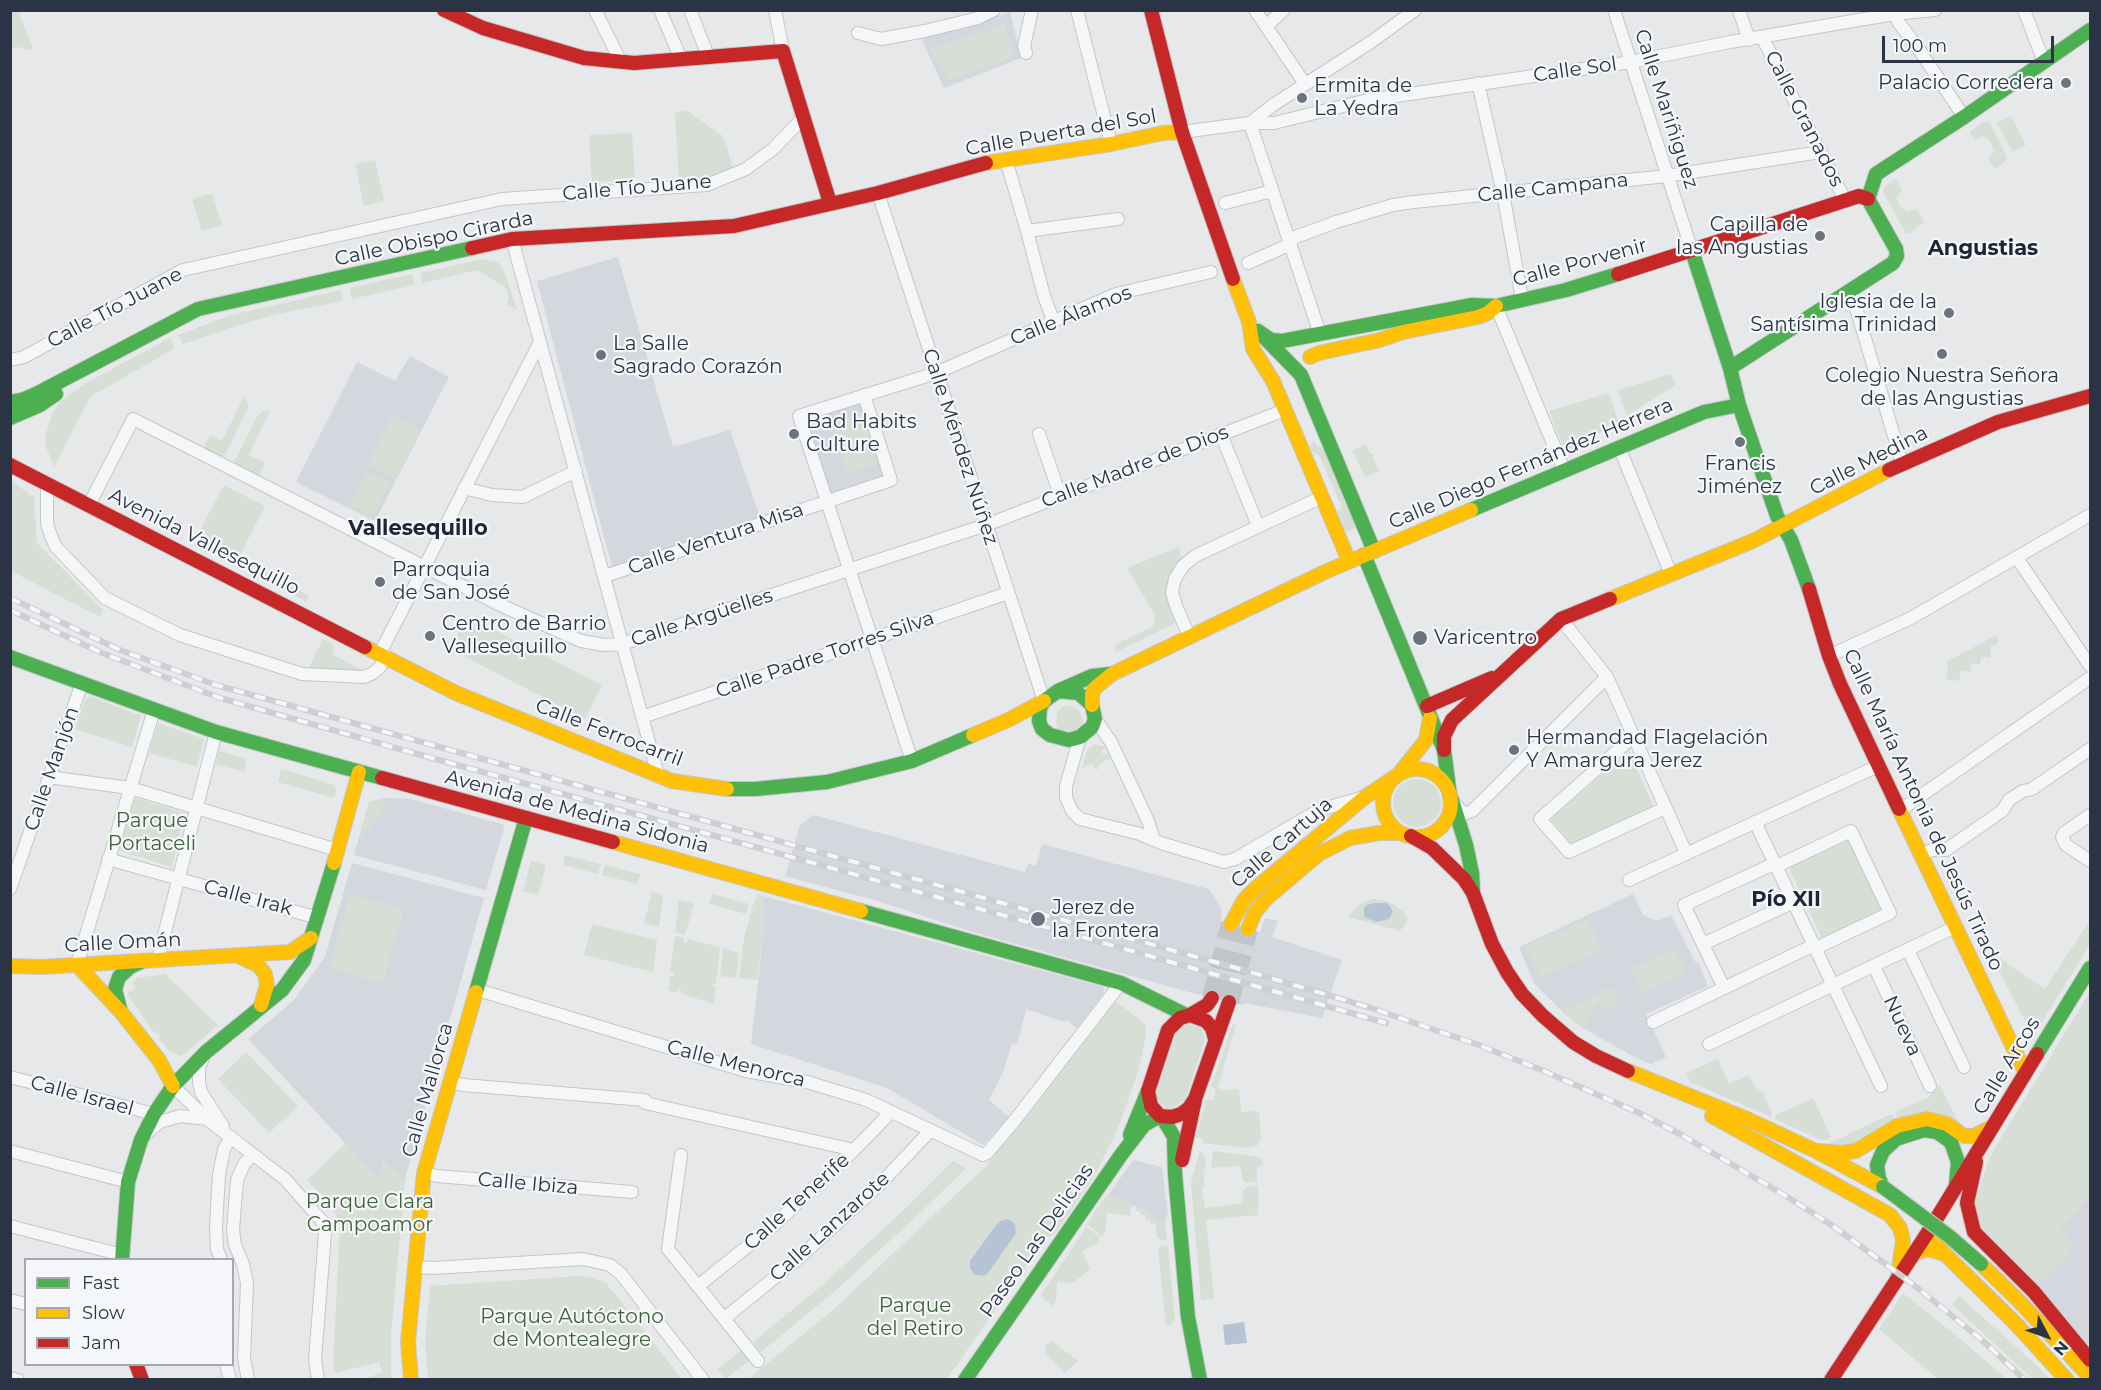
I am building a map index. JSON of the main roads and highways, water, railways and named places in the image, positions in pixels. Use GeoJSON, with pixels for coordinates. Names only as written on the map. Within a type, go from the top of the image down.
{"type":"FeatureCollection","features":[{"type":"Feature","properties":{"kind":"water"},"geometry":{"type":"Polygon","coordinates":[[[1375,903],[1386,903],[1390,906],[1393,912],[1389,919],[1376,922],[1364,917],[1364,908],[1375,903]]]}},
{"type":"Feature","properties":{"kind":"water"},"geometry":{"type":"Polygon","coordinates":[[[1008,1219],[1015,1224],[1016,1233],[988,1273],[984,1276],[975,1275],[970,1268],[970,1261],[997,1224],[1008,1219]]]}},
{"type":"Feature","properties":{"kind":"water"},"geometry":{"type":"Polygon","coordinates":[[[1244,1322],[1247,1343],[1225,1345],[1223,1325],[1244,1322]]]}},
{"type":"Feature","properties":{"kind":"tunnel"},"geometry":{"type":"LineString","coordinates":[[1212,998],[1231,924]]}},
{"type":"Feature","properties":{"kind":"tunnel"},"geometry":{"type":"LineString","coordinates":[[1229,1002],[1248,929]]}},
{"type":"Feature","properties":{"kind":"railway"},"geometry":{"type":"LineString","coordinates":[[10,598],[120,650],[216,685],[1240,969],[1368,1007],[1476,1044],[1639,1113],[1680,1134],[1786,1196],[1833,1226],[1910,1282],[1982,1340],[2025,1380]]}},
{"type":"Feature","properties":{"kind":"railway"},"geometry":{"type":"LineString","coordinates":[[10,610],[102,653],[220,698],[1386,1023]]}},
{"type":"Feature","properties":{"kind":"place","name":"Palacio Corredera"},"geometry":{"type":"Point","coordinates":[2066,83]}},
{"type":"Feature","properties":{"kind":"place","name":"Ermita de La Yedra"},"geometry":{"type":"Point","coordinates":[1302,98]}},
{"type":"Feature","properties":{"kind":"place","name":"Capilla de las Angustias"},"geometry":{"type":"Point","coordinates":[1820,236]}},
{"type":"Feature","properties":{"kind":"place","name":"Iglesia de la Santísima Trinidad"},"geometry":{"type":"Point","coordinates":[1949,313]}},
{"type":"Feature","properties":{"kind":"place","name":"Colegio Nuestra Señora de las Angustias"},"geometry":{"type":"Point","coordinates":[1942,354]}},
{"type":"Feature","properties":{"kind":"place","name":"La Salle Sagrado Corazón"},"geometry":{"type":"Point","coordinates":[601,355]}},
{"type":"Feature","properties":{"kind":"place","name":"Bad Habits Culture"},"geometry":{"type":"Point","coordinates":[794,434]}},
{"type":"Feature","properties":{"kind":"place","name":"Francis Jiménez"},"geometry":{"type":"Point","coordinates":[1740,442]}},
{"type":"Feature","properties":{"kind":"place","name":"Parroquia de San José"},"geometry":{"type":"Point","coordinates":[380,582]}},
{"type":"Feature","properties":{"kind":"place","name":"Centro de Barrio Vallesequillo"},"geometry":{"type":"Point","coordinates":[430,636]}},
{"type":"Feature","properties":{"kind":"place","name":"Varicentro"},"geometry":{"type":"Point","coordinates":[1420,638]}},
{"type":"Feature","properties":{"kind":"place","name":"Hermandad Flagelación Y Amargura Jerez"},"geometry":{"type":"Point","coordinates":[1514,750]}},
{"type":"Feature","properties":{"kind":"place","name":"Jerez de la Frontera"},"geometry":{"type":"Point","coordinates":[1038,919]}},
{"type":"Feature","properties":{"kind":"district","name":"Angustias"},"geometry":{"type":"Point","coordinates":[1983,249]}},
{"type":"Feature","properties":{"kind":"district","name":"Vallesequillo"},"geometry":{"type":"Point","coordinates":[418,529]}},
{"type":"Feature","properties":{"kind":"district","name":"Pío XII"},"geometry":{"type":"Point","coordinates":[1786,900]}},
{"type":"Feature","properties":{"kind":"park label","name":"Parque Portaceli"},"geometry":{"type":"Point","coordinates":[152,832]}},
{"type":"Feature","properties":{"kind":"park label","name":"Parque Clara Campoamor"},"geometry":{"type":"Point","coordinates":[370,1214]}},
{"type":"Feature","properties":{"kind":"park label","name":"Parque del Retiro"},"geometry":{"type":"Point","coordinates":[915,1318]}},
{"type":"Feature","properties":{"kind":"park label","name":"Parque Autóctono de Montealegre"},"geometry":{"type":"Point","coordinates":[572,1328]}}]}
